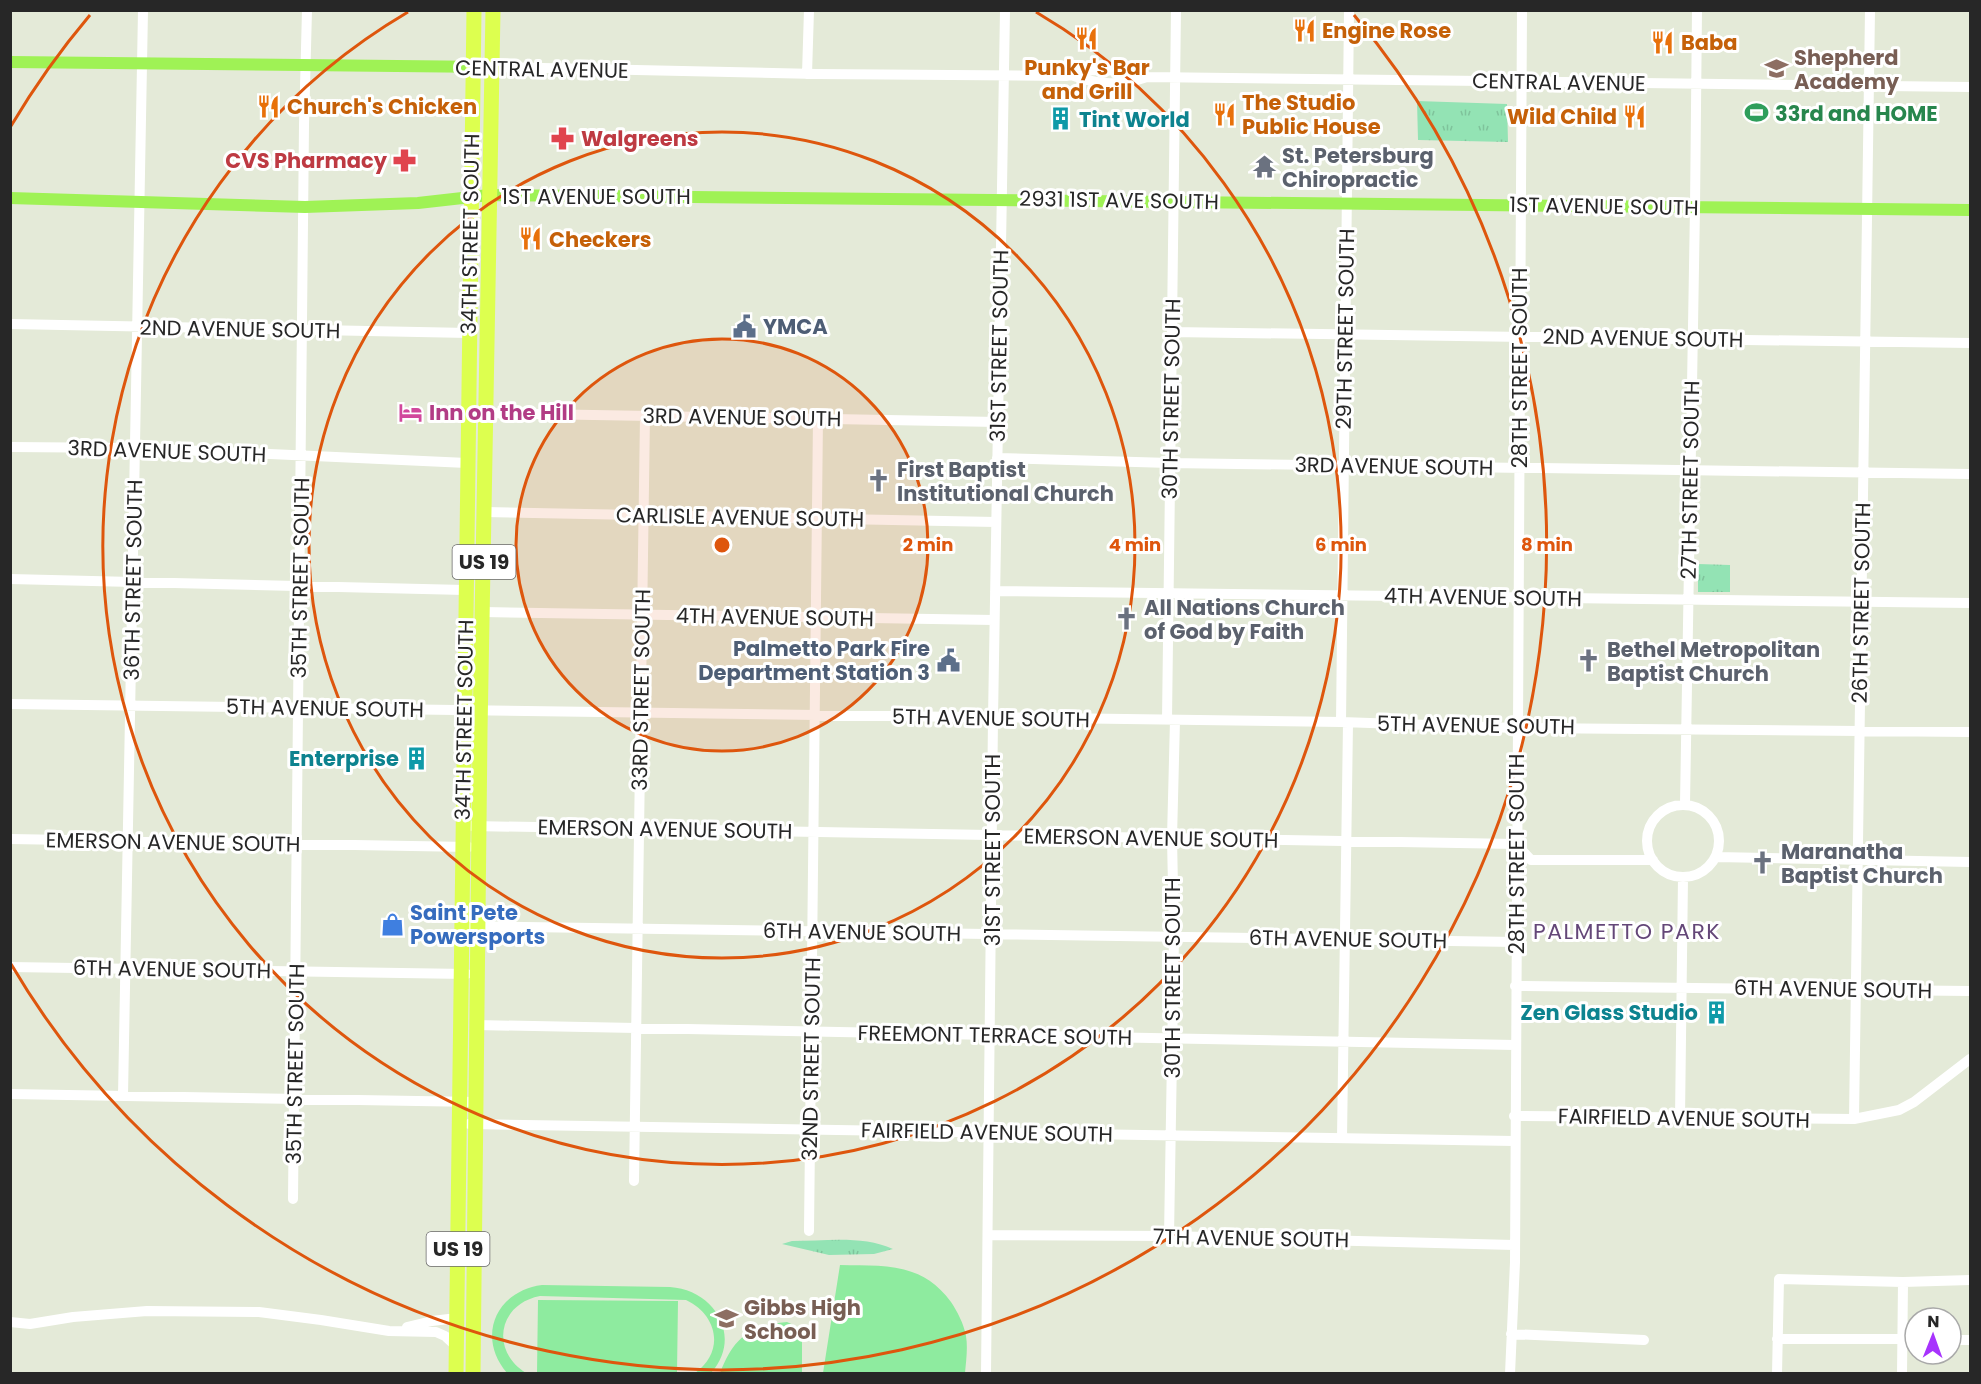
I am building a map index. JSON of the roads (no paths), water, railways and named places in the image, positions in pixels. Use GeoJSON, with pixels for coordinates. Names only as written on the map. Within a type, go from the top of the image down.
{"type":"FeatureCollection","features":[{"type":"Feature","properties":{"kind":"highway","name":"US 19"},"geometry":{"type":"LineString","coordinates":[[473,67],[474,10]]}},
{"type":"Feature","properties":{"kind":"highway","name":"US 19"},"geometry":{"type":"LineString","coordinates":[[492,67],[493,10]]}},
{"type":"Feature","properties":{"kind":"highway","name":"34TH STREET SOUTH"},"geometry":{"type":"LineString","coordinates":[[456,1374],[473,67]]}},
{"type":"Feature","properties":{"kind":"highway","name":"34TH STREET SOUTH"},"geometry":{"type":"LineString","coordinates":[[473,1374],[480,711],[492,67]]}},
{"type":"Feature","properties":{"kind":"highway"},"geometry":{"type":"LineString","coordinates":[[470,258],[481,262],[480,300],[487,306]]}},
{"type":"Feature","properties":{"kind":"highway"},"geometry":{"type":"LineString","coordinates":[[469,339],[479,350],[478,401],[486,413]]}},
{"type":"Feature","properties":{"kind":"highway"},"geometry":{"type":"LineString","coordinates":[[467,463],[478,476],[477,522],[484,533]]}},
{"type":"Feature","properties":{"kind":"highway"},"geometry":{"type":"LineString","coordinates":[[457,1318],[473,1355]]}},
{"type":"Feature","properties":{"kind":"main road","name":"CENTRAL AVENUE"},"geometry":{"type":"LineString","coordinates":[[10,62],[492,67]]}},
{"type":"Feature","properties":{"kind":"main road","name":"1ST AVENUE SOUTH"},"geometry":{"type":"LineString","coordinates":[[10,198],[305,207],[418,203],[489,195],[1002,199]]}},
{"type":"Feature","properties":{"kind":"main road","name":"2931 1ST AVE SOUTH"},"geometry":{"type":"LineString","coordinates":[[1002,199],[1237,202]]}},
{"type":"Feature","properties":{"kind":"main road","name":"1ST AVENUE SOUTH"},"geometry":{"type":"LineString","coordinates":[[1237,202],[1971,210]]}},
{"type":"Feature","properties":{"kind":"street","name":"36TH STREET SOUTH"},"geometry":{"type":"LineString","coordinates":[[123,1096],[143,10]]}},
{"type":"Feature","properties":{"kind":"street","name":"35TH STREET SOUTH"},"geometry":{"type":"LineString","coordinates":[[293,1198],[307,10]]}},
{"type":"Feature","properties":{"kind":"street"},"geometry":{"type":"LineString","coordinates":[[807,74],[808,10]]}},
{"type":"Feature","properties":{"kind":"street","name":"31ST STREET SOUTH"},"geometry":{"type":"LineString","coordinates":[[986,1374],[994,620],[1005,10]]}},
{"type":"Feature","properties":{"kind":"street","name":"30TH STREET SOUTH"},"geometry":{"type":"LineString","coordinates":[[1169,1236],[1174,936],[1169,593],[1176,10]]}},
{"type":"Feature","properties":{"kind":"street","name":"29TH STREET SOUTH"},"geometry":{"type":"LineString","coordinates":[[1342,1138],[1346,841],[1342,595],[1349,10]]}},
{"type":"Feature","properties":{"kind":"street","name":"28TH STREET SOUTH"},"geometry":{"type":"LineString","coordinates":[[1510,1374],[1515,1262],[1516,728],[1522,10]]}},
{"type":"Feature","properties":{"kind":"street","name":"27TH STREET SOUTH"},"geometry":{"type":"LineString","coordinates":[[1685,804],[1697,84],[1696,10]]}},
{"type":"Feature","properties":{"kind":"street","name":"26TH STREET SOUTH"},"geometry":{"type":"LineString","coordinates":[[1854,1119],[1870,10]]}},
{"type":"Feature","properties":{"kind":"street","name":"CENTRAL AVENUE"},"geometry":{"type":"LineString","coordinates":[[492,67],[807,74],[1074,76],[1093,70],[1129,71],[1147,77],[1971,87]]}},
{"type":"Feature","properties":{"kind":"street","name":"2ND AVENUE SOUTH"},"geometry":{"type":"LineString","coordinates":[[10,324],[303,330],[469,339]]}},
{"type":"Feature","properties":{"kind":"street","name":"2ND AVENUE SOUTH"},"geometry":{"type":"LineString","coordinates":[[1172,332],[1971,343]]}},
{"type":"Feature","properties":{"kind":"street","name":"3RD AVENUE SOUTH"},"geometry":{"type":"LineString","coordinates":[[486,413],[998,422]]}},
{"type":"Feature","properties":{"kind":"street","name":"33RD STREET SOUTH"},"geometry":{"type":"LineString","coordinates":[[634,1181],[645,416]]}},
{"type":"Feature","properties":{"kind":"street","name":"32ND STREET SOUTH"},"geometry":{"type":"LineString","coordinates":[[809,1231],[818,418]]}},
{"type":"Feature","properties":{"kind":"street","name":"3RD AVENUE SOUTH"},"geometry":{"type":"LineString","coordinates":[[10,447],[136,448],[467,463]]}},
{"type":"Feature","properties":{"kind":"street","name":"3RD AVENUE SOUTH"},"geometry":{"type":"LineString","coordinates":[[998,458],[1170,463],[1971,474]]}},
{"type":"Feature","properties":{"kind":"street","name":"CARLISLE AVENUE SOUTH"},"geometry":{"type":"LineString","coordinates":[[484,512],[996,522]]}},
{"type":"Feature","properties":{"kind":"street"},"geometry":{"type":"LineString","coordinates":[[10,579],[465,590]]}},
{"type":"Feature","properties":{"kind":"street","name":"4TH AVENUE SOUTH"},"geometry":{"type":"LineString","coordinates":[[995,591],[1971,603]]}},
{"type":"Feature","properties":{"kind":"street","name":"4TH AVENUE SOUTH"},"geometry":{"type":"LineString","coordinates":[[483,612],[994,620]]}},
{"type":"Feature","properties":{"kind":"street","name":"5TH AVENUE SOUTH"},"geometry":{"type":"LineString","coordinates":[[10,704],[1344,722],[1516,728],[1971,732]]}},
{"type":"Feature","properties":{"kind":"street"},"geometry":{"type":"LineString","coordinates":[[1685,804],[1697,807],[1715,822],[1720,846],[1716,857],[1702,872],[1683,877],[1664,871],[1653,860],[1647,844],[1648,832],[1653,820],[1667,808],[1685,804]]}},
{"type":"Feature","properties":{"kind":"street","name":"EMERSON AVENUE SOUTH"},"geometry":{"type":"LineString","coordinates":[[462,826],[1516,844]]}},
{"type":"Feature","properties":{"kind":"street","name":"EMERSON AVENUE SOUTH"},"geometry":{"type":"LineString","coordinates":[[10,839],[479,847]]}},
{"type":"Feature","properties":{"kind":"street"},"geometry":{"type":"LineString","coordinates":[[1516,844],[1531,860],[1653,860]]}},
{"type":"Feature","properties":{"kind":"street"},"geometry":{"type":"LineString","coordinates":[[1716,857],[1971,862]]}},
{"type":"Feature","properties":{"kind":"street"},"geometry":{"type":"LineString","coordinates":[[1680,1118],[1683,877]]}},
{"type":"Feature","properties":{"kind":"street","name":"6TH AVENUE SOUTH"},"geometry":{"type":"LineString","coordinates":[[461,926],[1516,942]]}},
{"type":"Feature","properties":{"kind":"street","name":"6TH AVENUE SOUTH"},"geometry":{"type":"LineString","coordinates":[[10,967],[477,974]]}},
{"type":"Feature","properties":{"kind":"street","name":"6TH AVENUE SOUTH"},"geometry":{"type":"LineString","coordinates":[[1515,986],[1971,991]]}},
{"type":"Feature","properties":{"kind":"street","name":"FREEMONT TERRACE SOUTH"},"geometry":{"type":"LineString","coordinates":[[476,1025],[1515,1045]]}},
{"type":"Feature","properties":{"kind":"street","name":"FAIRFIELD AVENUE SOUTH"},"geometry":{"type":"LineString","coordinates":[[1515,1116],[1854,1119],[1899,1110],[1914,1102],[1971,1059]]}},
{"type":"Feature","properties":{"kind":"street"},"geometry":{"type":"LineString","coordinates":[[10,1094],[477,1102]]}},
{"type":"Feature","properties":{"kind":"street","name":"FAIRFIELD AVENUE SOUTH"},"geometry":{"type":"LineString","coordinates":[[460,1124],[1514,1141]]}},
{"type":"Feature","properties":{"kind":"street","name":"7TH AVENUE SOUTH"},"geometry":{"type":"LineString","coordinates":[[988,1235],[1169,1236],[1514,1245]]}},
{"type":"Feature","properties":{"kind":"street"},"geometry":{"type":"LineString","coordinates":[[1777,1374],[1779,1279],[1903,1282],[1971,1280]]}},
{"type":"Feature","properties":{"kind":"street"},"geometry":{"type":"LineString","coordinates":[[1902,1374],[1903,1282]]}},
{"type":"Feature","properties":{"kind":"street"},"geometry":{"type":"LineString","coordinates":[[10,1322],[30,1324],[118,1313],[204,1310],[266,1313],[389,1331],[436,1332],[445,1336],[456,1346]]}},
{"type":"Feature","properties":{"kind":"street"},"geometry":{"type":"LineString","coordinates":[[389,1331],[457,1318]]}},
{"type":"Feature","properties":{"kind":"street"},"geometry":{"type":"LineString","coordinates":[[1511,1334],[1644,1340]]}},
{"type":"Feature","properties":{"kind":"street"},"geometry":{"type":"LineString","coordinates":[[1778,1339],[1902,1339]]}},
{"type":"Feature","properties":{"kind":"place","name":"Engine Rose"},"geometry":{"type":"Point","coordinates":[1304,30]}},
{"type":"Feature","properties":{"kind":"place","name":"Punky's Bar and Grill"},"geometry":{"type":"Point","coordinates":[1087,39]}},
{"type":"Feature","properties":{"kind":"place","name":"Baba"},"geometry":{"type":"Point","coordinates":[1663,42]}},
{"type":"Feature","properties":{"kind":"place","name":"Shepherd Academy"},"geometry":{"type":"Point","coordinates":[1776,69]}},
{"type":"Feature","properties":{"kind":"place","name":"Church's Chicken"},"geometry":{"type":"Point","coordinates":[269,106]}},
{"type":"Feature","properties":{"kind":"place","name":"33rd and HOME"},"geometry":{"type":"Point","coordinates":[1757,113]}},
{"type":"Feature","properties":{"kind":"place","name":"The Studio Public House"},"geometry":{"type":"Point","coordinates":[1224,114]}},
{"type":"Feature","properties":{"kind":"place","name":"Wild Child"},"geometry":{"type":"Point","coordinates":[1635,116]}},
{"type":"Feature","properties":{"kind":"place","name":"Tint World"},"geometry":{"type":"Point","coordinates":[1061,119]}},
{"type":"Feature","properties":{"kind":"place","name":"Walgreens"},"geometry":{"type":"Point","coordinates":[563,138]}},
{"type":"Feature","properties":{"kind":"place","name":"CVS Pharmacy"},"geometry":{"type":"Point","coordinates":[405,160]}},
{"type":"Feature","properties":{"kind":"place","name":"St. Petersburg Chiropractic"},"geometry":{"type":"Point","coordinates":[1264,167]}},
{"type":"Feature","properties":{"kind":"place","name":"Checkers"},"geometry":{"type":"Point","coordinates":[531,239]}},
{"type":"Feature","properties":{"kind":"place","name":"YMCA"},"geometry":{"type":"Point","coordinates":[745,326]}},
{"type":"Feature","properties":{"kind":"place","name":"Inn on the Hill"},"geometry":{"type":"Point","coordinates":[411,412]}},
{"type":"Feature","properties":{"kind":"place","name":"First Baptist Institutional Church"},"geometry":{"type":"Point","coordinates":[879,481]}},
{"type":"Feature","properties":{"kind":"place","name":"All Nations Church of God by Faith"},"geometry":{"type":"Point","coordinates":[1126,619]}},
{"type":"Feature","properties":{"kind":"place","name":"Palmetto Park Fire Department Station 3"},"geometry":{"type":"Point","coordinates":[948,660]}},
{"type":"Feature","properties":{"kind":"place","name":"Bethel Metropolitan Baptist Church"},"geometry":{"type":"Point","coordinates":[1589,661]}},
{"type":"Feature","properties":{"kind":"place","name":"Enterprise"},"geometry":{"type":"Point","coordinates":[417,758]}},
{"type":"Feature","properties":{"kind":"place","name":"Maranatha Baptist Church"},"geometry":{"type":"Point","coordinates":[1763,863]}},
{"type":"Feature","properties":{"kind":"place","name":"Saint Pete Powersports"},"geometry":{"type":"Point","coordinates":[392,924]}},
{"type":"Feature","properties":{"kind":"place","name":"Zen Glass Studio"},"geometry":{"type":"Point","coordinates":[1716,1012]}},
{"type":"Feature","properties":{"kind":"place","name":"Gibbs High School"},"geometry":{"type":"Point","coordinates":[726,1319]}},
{"type":"Feature","properties":{"kind":"district","name":"PALMETTO PARK"},"geometry":{"type":"Point","coordinates":[1627,931]}}]}
